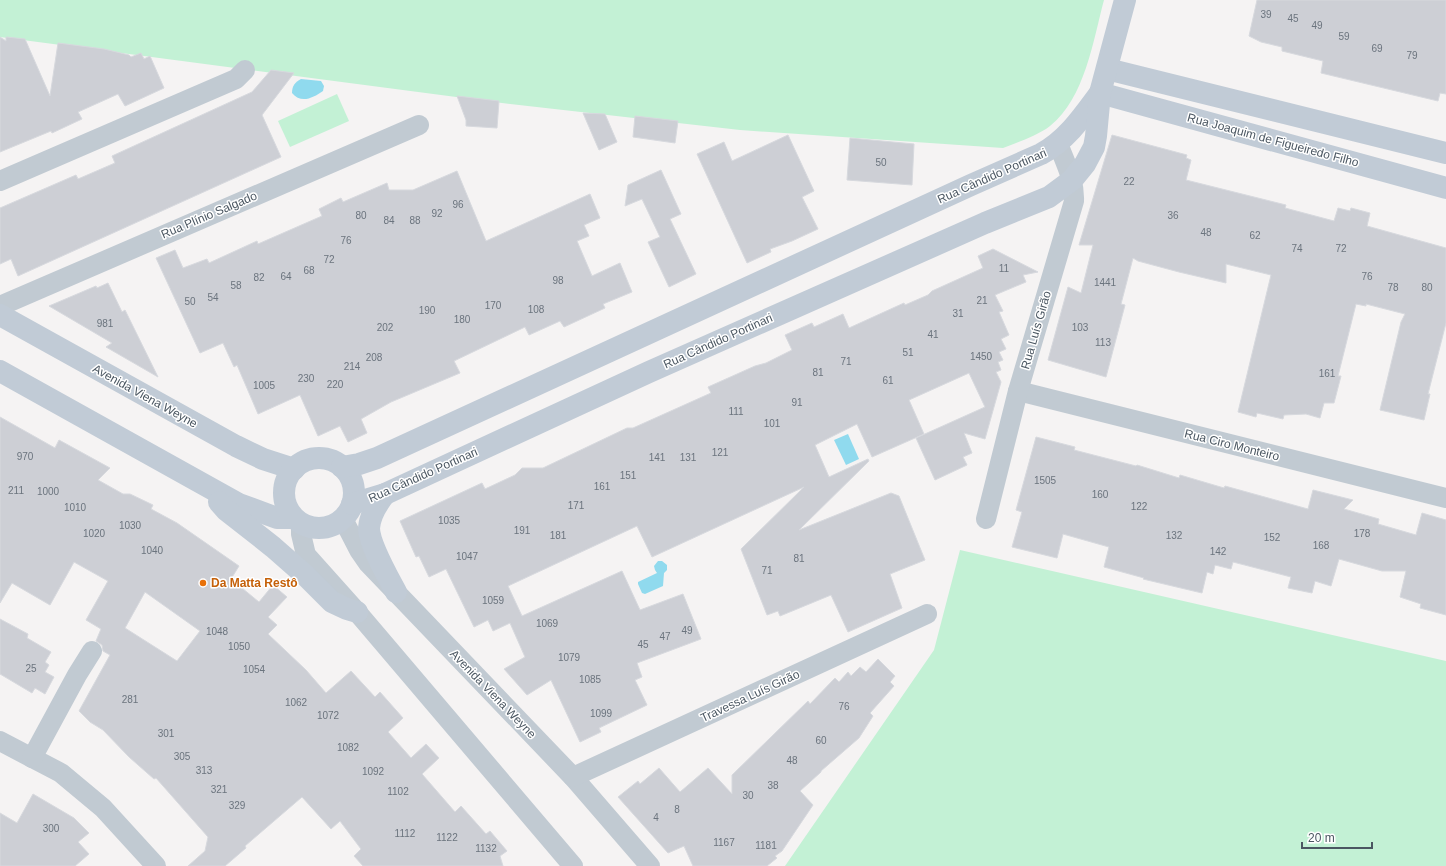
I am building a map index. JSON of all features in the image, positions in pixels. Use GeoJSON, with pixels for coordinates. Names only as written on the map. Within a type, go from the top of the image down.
{"type":"FeatureCollection","features":[{"type":"Feature","properties":{"kind":"street"},"geometry":{"type":"LineString","coordinates":[[1100,93],[1125,0]]}},
{"type":"Feature","properties":{"kind":"street"},"geometry":{"type":"LineString","coordinates":[[0,181],[236,79],[244,70]]}},
{"type":"Feature","properties":{"kind":"street"},"geometry":{"type":"LineString","coordinates":[[1107,70],[1446,153]]}},
{"type":"Feature","properties":{"kind":"street","name":"Rua Cândido Portinari"},"geometry":{"type":"LineString","coordinates":[[342,467],[359,464],[378,458],[1041,154],[1058,143],[1074,127],[1100,93]]}},
{"type":"Feature","properties":{"kind":"street","name":"Rua Cândido Portinari"},"geometry":{"type":"LineString","coordinates":[[348,511],[649,372],[985,223],[1048,197],[1072,180],[1085,164],[1094,147],[1100,93]]}},
{"type":"Feature","properties":{"kind":"street","name":"Rua Joaquim de Figueiredo Filho"},"geometry":{"type":"LineString","coordinates":[[1100,93],[1446,188]]}},
{"type":"Feature","properties":{"kind":"street","name":"Rua Plínio Salgado"},"geometry":{"type":"LineString","coordinates":[[0,306],[419,124]]}},
{"type":"Feature","properties":{"kind":"street","name":"Rua Luís Girão"},"geometry":{"type":"LineString","coordinates":[[986,519],[1018,391],[1074,202],[1072,180],[1058,143]]}},
{"type":"Feature","properties":{"kind":"street","name":"Avenida Viena Weyne"},"geometry":{"type":"LineString","coordinates":[[0,315],[236,446],[263,459],[294,468]]}},
{"type":"Feature","properties":{"kind":"street"},"geometry":{"type":"LineString","coordinates":[[635,340],[649,372]]}},
{"type":"Feature","properties":{"kind":"street"},"geometry":{"type":"LineString","coordinates":[[0,371],[239,504],[277,518],[298,521],[319,528],[332,526],[348,511],[354,491],[351,478],[342,467],[331,460],[318,458],[305,461],[294,468],[286,480],[284,493],[287,507],[298,521],[306,555],[357,612],[573,866]]}},
{"type":"Feature","properties":{"kind":"street","name":"Rua Ciro Monteiro"},"geometry":{"type":"LineString","coordinates":[[1018,391],[1446,498]]}},
{"type":"Feature","properties":{"kind":"street"},"geometry":{"type":"LineString","coordinates":[[209,488],[226,510],[273,547],[306,576],[332,602],[357,612]]}},
{"type":"Feature","properties":{"kind":"street"},"geometry":{"type":"LineString","coordinates":[[385,494],[374,510],[369,529],[370,538],[396,592]]}},
{"type":"Feature","properties":{"kind":"street","name":"Avenida Viena Weyne"},"geometry":{"type":"LineString","coordinates":[[348,511],[359,550],[368,563],[573,777],[650,866]]}},
{"type":"Feature","properties":{"kind":"street","name":"Travessa Luís Girão"},"geometry":{"type":"LineString","coordinates":[[573,777],[927,614]]}},
{"type":"Feature","properties":{"kind":"street"},"geometry":{"type":"LineString","coordinates":[[32,758],[77,675],[92,651]]}},
{"type":"Feature","properties":{"kind":"street"},"geometry":{"type":"LineString","coordinates":[[0,741],[61,773],[103,808],[156,866]]}},
{"type":"Feature","properties":{"kind":"green space"},"geometry":{"type":"Polygon","coordinates":[[[0,0],[1104,0],[1086,68],[1080,85],[1072,100],[1062,114],[1045,130],[1003,148],[740,130],[502,103],[0,37],[0,0]]]}},
{"type":"Feature","properties":{"kind":"green space"},"geometry":{"type":"Polygon","coordinates":[[[337,94],[349,121],[290,147],[278,121],[337,94]]]}},
{"type":"Feature","properties":{"kind":"green space"},"geometry":{"type":"Polygon","coordinates":[[[960,550],[1446,661],[1446,866],[785,866],[934,650],[960,550]]]}},
{"type":"Feature","properties":{"kind":"water"},"geometry":{"type":"Polygon","coordinates":[[[301,79],[321,81],[324,86],[323,91],[311,98],[299,98],[292,93],[293,86],[301,79]]]}},
{"type":"Feature","properties":{"kind":"water"},"geometry":{"type":"Polygon","coordinates":[[[848,434],[859,459],[846,465],[834,440],[848,434]]]}},
{"type":"Feature","properties":{"kind":"water"},"geometry":{"type":"Polygon","coordinates":[[[658,561],[662,561],[667,565],[667,570],[664,573],[663,586],[645,594],[642,593],[638,582],[657,573],[654,566],[658,561]]]}},
{"type":"Feature","properties":{"kind":"building"},"geometry":{"type":"Polygon","coordinates":[[[1257,0],[1446,0],[1446,94],[1440,93],[1438,101],[1321,73],[1323,61],[1282,51],[1282,47],[1261,42],[1249,36],[1257,0]]]}},
{"type":"Feature","properties":{"kind":"building"},"geometry":{"type":"Polygon","coordinates":[[[0,37],[6,41],[6,37],[25,39],[50,96],[58,43],[104,49],[129,55],[131,57],[141,53],[144,59],[150,56],[164,88],[125,106],[118,94],[78,112],[82,119],[52,133],[51,131],[0,152],[0,37]]]}},
{"type":"Feature","properties":{"kind":"building"},"geometry":{"type":"Polygon","coordinates":[[[271,70],[294,73],[262,115],[281,157],[18,276],[11,259],[0,264],[0,208],[76,175],[78,179],[115,163],[112,156],[252,92],[271,70]]]}},
{"type":"Feature","properties":{"kind":"building"},"geometry":{"type":"Polygon","coordinates":[[[457,96],[499,101],[497,128],[466,126],[466,120],[457,96]]]}},
{"type":"Feature","properties":{"kind":"building"},"geometry":{"type":"Polygon","coordinates":[[[583,113],[605,114],[617,142],[599,150],[583,113]]]}},
{"type":"Feature","properties":{"kind":"building"},"geometry":{"type":"Polygon","coordinates":[[[635,116],[678,121],[675,143],[633,137],[635,116]]]}},
{"type":"Feature","properties":{"kind":"building"},"geometry":{"type":"Polygon","coordinates":[[[788,135],[814,191],[802,197],[818,229],[770,249],[771,252],[747,263],[697,154],[724,142],[732,161],[788,135]]]}},
{"type":"Feature","properties":{"kind":"building"},"geometry":{"type":"Polygon","coordinates":[[[1112,135],[1187,155],[1186,158],[1191,160],[1186,180],[1286,205],[1285,208],[1334,221],[1338,208],[1350,211],[1351,208],[1370,213],[1367,226],[1446,248],[1446,323],[1428,394],[1430,394],[1424,420],[1380,410],[1401,322],[1405,314],[1366,304],[1366,306],[1356,304],[1338,376],[1341,376],[1334,403],[1324,403],[1320,418],[1306,414],[1284,415],[1283,419],[1257,413],[1256,417],[1238,412],[1271,275],[1226,264],[1226,283],[1138,261],[1133,258],[1121,304],[1125,305],[1106,377],[1048,360],[1068,287],[1081,293],[1093,245],[1079,245],[1112,135]]]}},
{"type":"Feature","properties":{"kind":"building"},"geometry":{"type":"Polygon","coordinates":[[[850,138],[914,144],[912,185],[847,180],[850,138]]]}},
{"type":"Feature","properties":{"kind":"building"},"geometry":{"type":"Polygon","coordinates":[[[661,170],[681,214],[670,219],[696,274],[669,287],[648,242],[660,237],[642,199],[625,206],[628,185],[661,170]]]}},
{"type":"Feature","properties":{"kind":"building"},"geometry":{"type":"Polygon","coordinates":[[[457,171],[486,241],[590,194],[600,218],[584,225],[589,236],[577,241],[592,276],[620,263],[632,292],[603,304],[605,308],[564,327],[560,321],[529,335],[525,327],[454,361],[460,373],[391,402],[361,419],[367,433],[348,442],[340,426],[318,436],[300,395],[258,414],[237,365],[234,367],[223,343],[200,353],[156,258],[175,250],[183,268],[207,259],[209,263],[257,241],[258,244],[322,216],[319,209],[341,198],[343,202],[387,183],[389,190],[413,190],[457,171]]]}},
{"type":"Feature","properties":{"kind":"building"},"geometry":{"type":"Polygon","coordinates":[[[993,249],[1038,272],[1023,275],[1026,282],[995,295],[1003,311],[999,312],[1009,335],[1001,339],[1006,349],[999,352],[1003,360],[998,362],[1001,370],[996,372],[1001,382],[985,439],[964,433],[972,453],[963,457],[967,465],[935,480],[916,438],[985,407],[969,373],[909,400],[924,434],[872,457],[857,424],[815,445],[829,477],[868,459],[869,461],[799,530],[891,493],[899,496],[925,560],[890,574],[902,608],[848,632],[831,595],[780,616],[778,611],[767,615],[741,549],[804,487],[652,557],[637,526],[508,586],[522,616],[622,571],[640,610],[683,594],[701,639],[637,663],[642,677],[635,680],[647,705],[599,728],[601,732],[580,742],[551,680],[527,695],[504,669],[525,657],[510,623],[493,631],[488,620],[474,627],[446,569],[429,577],[419,556],[416,557],[400,521],[482,483],[485,489],[515,475],[522,468],[543,468],[627,428],[633,428],[711,393],[708,387],[755,366],[766,363],[792,350],[785,335],[812,323],[814,327],[843,314],[849,328],[904,303],[905,305],[928,295],[932,291],[983,268],[978,256],[993,249]]]}},
{"type":"Feature","properties":{"kind":"building"},"geometry":{"type":"Polygon","coordinates":[[[108,283],[122,312],[125,310],[158,377],[106,347],[112,343],[49,306],[96,286],[97,288],[108,283]]]}},
{"type":"Feature","properties":{"kind":"building"},"geometry":{"type":"Polygon","coordinates":[[[0,417],[55,448],[59,440],[110,468],[98,480],[123,494],[130,494],[153,505],[151,509],[177,523],[239,566],[231,579],[259,602],[273,585],[287,597],[268,617],[277,625],[268,634],[306,670],[326,693],[351,671],[375,697],[380,692],[403,718],[388,732],[411,758],[426,744],[439,758],[422,774],[455,812],[461,806],[486,834],[490,831],[507,851],[500,856],[503,866],[363,866],[354,856],[361,849],[340,821],[331,829],[302,797],[245,846],[246,848],[225,866],[188,866],[205,851],[208,837],[156,778],[154,779],[129,757],[103,730],[90,722],[79,711],[110,655],[103,651],[102,645],[96,641],[101,629],[86,620],[108,581],[74,562],[50,605],[12,583],[0,603],[0,417]],[[145,592],[125,628],[177,661],[200,631],[145,592]]]}},
{"type":"Feature","properties":{"kind":"building"},"geometry":{"type":"Polygon","coordinates":[[[1036,437],[1075,447],[1074,450],[1136,466],[1137,465],[1179,478],[1180,475],[1224,488],[1225,486],[1308,509],[1313,490],[1353,500],[1344,509],[1379,519],[1378,524],[1416,535],[1422,513],[1446,520],[1446,615],[1420,608],[1421,604],[1400,597],[1406,571],[1382,571],[1339,559],[1331,586],[1315,581],[1312,593],[1288,588],[1291,577],[1233,562],[1231,569],[1215,565],[1213,574],[1207,572],[1202,593],[1143,579],[1144,578],[1104,567],[1109,547],[1063,534],[1057,558],[1012,547],[1022,512],[1016,510],[1036,437]]]}},
{"type":"Feature","properties":{"kind":"building"},"geometry":{"type":"Polygon","coordinates":[[[0,619],[28,634],[27,638],[51,652],[45,662],[49,665],[45,672],[54,677],[45,694],[35,688],[32,693],[0,674],[0,619]]]}},
{"type":"Feature","properties":{"kind":"building"},"geometry":{"type":"Polygon","coordinates":[[[878,659],[895,676],[890,682],[894,686],[870,713],[873,716],[859,738],[800,791],[813,805],[782,851],[775,856],[777,858],[767,866],[693,866],[684,846],[668,853],[618,797],[638,781],[640,784],[659,768],[680,792],[708,768],[732,794],[732,775],[808,701],[810,704],[835,678],[839,682],[848,672],[851,676],[860,667],[866,672],[878,659]]]}},
{"type":"Feature","properties":{"kind":"building"},"geometry":{"type":"Polygon","coordinates":[[[33,794],[74,818],[89,833],[78,842],[89,854],[75,866],[0,866],[0,813],[17,823],[33,794]]]}},
{"type":"Feature","properties":{"kind":"place","name":"Da Matta Restô"},"geometry":{"type":"Point","coordinates":[203,583]}}]}
